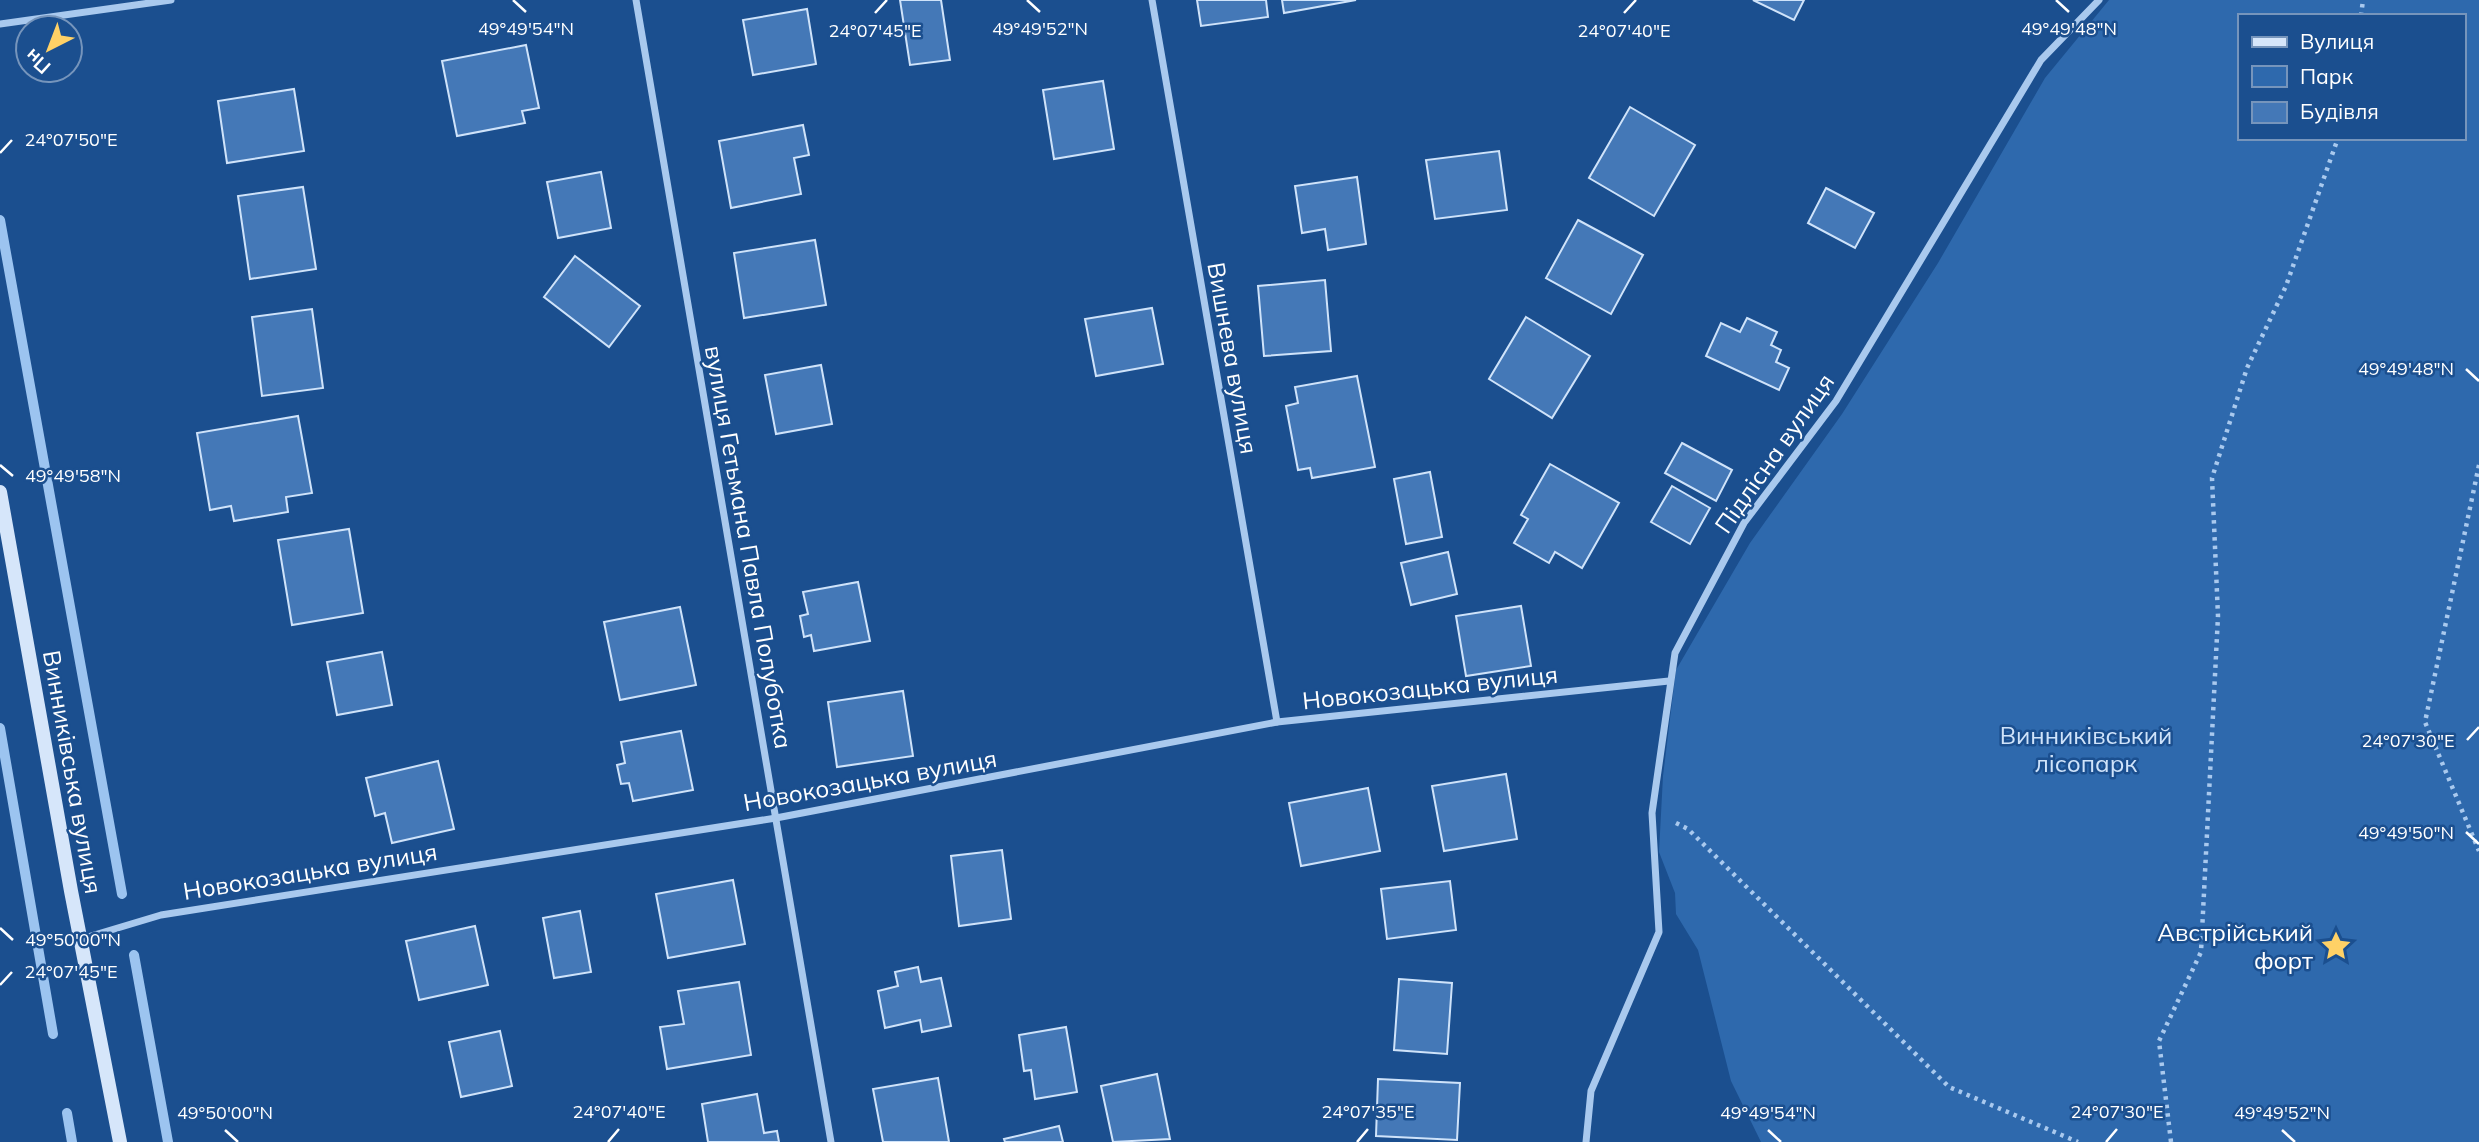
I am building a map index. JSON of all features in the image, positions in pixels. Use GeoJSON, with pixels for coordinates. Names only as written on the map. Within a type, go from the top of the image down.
{"type":"FeatureCollection","features":[{"type":"Feature","properties":{"kind":"main road","name":"Винниківська вулиця"},"geometry":{"type":"LineString","coordinates":[[0,492],[120,1142]]}},
{"type":"Feature","properties":{"kind":"street"},"geometry":{"type":"LineString","coordinates":[[0,24],[171,0]]}},
{"type":"Feature","properties":{"kind":"street","name":"вулиця Гетьмана Павла Полуботка"},"geometry":{"type":"LineString","coordinates":[[636,0],[831,1142]]}},
{"type":"Feature","properties":{"kind":"street","name":"Вишнева вулиця"},"geometry":{"type":"LineString","coordinates":[[1152,0],[1277,722]]}},
{"type":"Feature","properties":{"kind":"street","name":"Підлісна вулиця"},"geometry":{"type":"LineString","coordinates":[[1586,1142],[1591,1091],[1659,932],[1652,813],[1675,653],[1744,523],[1836,401],[2041,60],[2099,0]]}},
{"type":"Feature","properties":{"kind":"street","name":"Новокозацька вулиця"},"geometry":{"type":"LineString","coordinates":[[81,939],[161,915],[776,818],[1277,722],[1669,681]]}},
{"type":"Feature","properties":{"kind":"path"},"geometry":{"type":"LineString","coordinates":[[2178,1142],[2171,1139],[2159,1041],[2201,953],[2218,616],[2212,478],[2247,368],[2286,286],[2337,140]]}},
{"type":"Feature","properties":{"kind":"path"},"geometry":{"type":"LineString","coordinates":[[2479,465],[2425,722],[2479,851]]}},
{"type":"Feature","properties":{"kind":"path"},"geometry":{"type":"LineString","coordinates":[[1652,813],[1688,829],[1949,1087],[2078,1142]]}},
{"type":"Feature","properties":{"kind":"green space","name":"Винниківський лісопарк"},"geometry":{"type":"Polygon","coordinates":[[[2109,0],[2479,0],[2479,1142],[1761,1142],[1731,1081],[1698,950],[1676,914],[1675,893],[1659,852],[1663,776],[1676,670],[1750,543],[1842,414],[1938,263],[2045,78],[2109,0]]]}},
{"type":"Feature","properties":{"kind":"building"},"geometry":{"type":"Polygon","coordinates":[[[900,0],[941,0],[950,60],[910,65],[900,0]]]}},
{"type":"Feature","properties":{"kind":"building"},"geometry":{"type":"Polygon","coordinates":[[[1197,0],[1266,0],[1268,17],[1201,26],[1197,0]]]}},
{"type":"Feature","properties":{"kind":"building"},"geometry":{"type":"Polygon","coordinates":[[[1282,0],[1356,0],[1284,13],[1282,0]]]}},
{"type":"Feature","properties":{"kind":"building"},"geometry":{"type":"Polygon","coordinates":[[[1753,0],[1804,0],[1794,20],[1753,0]]]}},
{"type":"Feature","properties":{"kind":"building"},"geometry":{"type":"Polygon","coordinates":[[[807,9],[816,64],[753,75],[743,20],[807,9]]]}},
{"type":"Feature","properties":{"kind":"building"},"geometry":{"type":"Polygon","coordinates":[[[526,45],[539,108],[522,111],[525,123],[457,136],[442,61],[526,45]]]}},
{"type":"Feature","properties":{"kind":"building"},"geometry":{"type":"Polygon","coordinates":[[[1103,81],[1114,149],[1054,159],[1043,90],[1103,81]]]}},
{"type":"Feature","properties":{"kind":"building"},"geometry":{"type":"Polygon","coordinates":[[[294,89],[304,151],[227,163],[218,101],[294,89]]]}},
{"type":"Feature","properties":{"kind":"building"},"geometry":{"type":"Polygon","coordinates":[[[1630,107],[1695,145],[1654,216],[1589,178],[1630,107]]]}},
{"type":"Feature","properties":{"kind":"building"},"geometry":{"type":"Polygon","coordinates":[[[803,125],[809,155],[794,158],[801,194],[731,208],[719,141],[803,125]]]}},
{"type":"Feature","properties":{"kind":"building"},"geometry":{"type":"Polygon","coordinates":[[[1499,151],[1507,210],[1435,219],[1426,160],[1499,151]]]}},
{"type":"Feature","properties":{"kind":"building"},"geometry":{"type":"Polygon","coordinates":[[[601,172],[611,228],[558,238],[547,182],[601,172]]]}},
{"type":"Feature","properties":{"kind":"building"},"geometry":{"type":"Polygon","coordinates":[[[1357,177],[1366,244],[1328,250],[1325,229],[1302,233],[1295,186],[1357,177]]]}},
{"type":"Feature","properties":{"kind":"building"},"geometry":{"type":"Polygon","coordinates":[[[303,187],[316,269],[250,279],[238,196],[303,187]]]}},
{"type":"Feature","properties":{"kind":"building"},"geometry":{"type":"Polygon","coordinates":[[[1826,188],[1874,213],[1855,248],[1808,223],[1826,188]]]}},
{"type":"Feature","properties":{"kind":"building"},"geometry":{"type":"Polygon","coordinates":[[[1578,220],[1643,255],[1611,314],[1546,278],[1578,220]]]}},
{"type":"Feature","properties":{"kind":"building"},"geometry":{"type":"Polygon","coordinates":[[[815,240],[826,305],[744,318],[734,253],[815,240]]]}},
{"type":"Feature","properties":{"kind":"building"},"geometry":{"type":"Polygon","coordinates":[[[575,256],[640,306],[609,347],[544,297],[575,256]]]}},
{"type":"Feature","properties":{"kind":"building"},"geometry":{"type":"Polygon","coordinates":[[[1325,280],[1331,351],[1264,356],[1258,286],[1325,280]]]}},
{"type":"Feature","properties":{"kind":"building"},"geometry":{"type":"Polygon","coordinates":[[[1152,308],[1163,364],[1096,376],[1085,319],[1152,308]]]}},
{"type":"Feature","properties":{"kind":"building"},"geometry":{"type":"Polygon","coordinates":[[[312,309],[323,388],[262,396],[252,317],[312,309]]]}},
{"type":"Feature","properties":{"kind":"building"},"geometry":{"type":"Polygon","coordinates":[[[1526,317],[1590,356],[1552,418],[1489,379],[1526,317]]]}},
{"type":"Feature","properties":{"kind":"building"},"geometry":{"type":"Polygon","coordinates":[[[1747,318],[1777,332],[1771,345],[1781,350],[1776,362],[1789,368],[1779,390],[1706,356],[1721,323],[1740,332],[1747,318]]]}},
{"type":"Feature","properties":{"kind":"building"},"geometry":{"type":"Polygon","coordinates":[[[821,365],[832,424],[776,434],[765,375],[821,365]]]}},
{"type":"Feature","properties":{"kind":"building"},"geometry":{"type":"Polygon","coordinates":[[[1357,376],[1375,467],[1312,478],[1310,468],[1298,470],[1286,406],[1298,403],[1295,387],[1357,376]]]}},
{"type":"Feature","properties":{"kind":"building"},"geometry":{"type":"Polygon","coordinates":[[[298,416],[312,493],[286,497],[288,512],[234,521],[231,506],[210,510],[197,433],[298,416]]]}},
{"type":"Feature","properties":{"kind":"building"},"geometry":{"type":"Polygon","coordinates":[[[1682,443],[1732,470],[1716,501],[1665,473],[1682,443]]]}},
{"type":"Feature","properties":{"kind":"building"},"geometry":{"type":"Polygon","coordinates":[[[1550,464],[1619,503],[1582,568],[1555,552],[1549,563],[1514,543],[1528,519],[1521,515],[1550,464]]]}},
{"type":"Feature","properties":{"kind":"building"},"geometry":{"type":"Polygon","coordinates":[[[1430,472],[1442,537],[1406,544],[1394,479],[1430,472]]]}},
{"type":"Feature","properties":{"kind":"building"},"geometry":{"type":"Polygon","coordinates":[[[1672,486],[1710,508],[1690,544],[1651,522],[1672,486]]]}},
{"type":"Feature","properties":{"kind":"building"},"geometry":{"type":"Polygon","coordinates":[[[349,529],[363,613],[292,625],[278,540],[349,529]]]}},
{"type":"Feature","properties":{"kind":"building"},"geometry":{"type":"Polygon","coordinates":[[[1448,552],[1457,594],[1411,605],[1401,563],[1448,552]]]}},
{"type":"Feature","properties":{"kind":"building"},"geometry":{"type":"Polygon","coordinates":[[[858,582],[870,641],[814,651],[811,635],[804,637],[800,616],[808,614],[803,592],[858,582]]]}},
{"type":"Feature","properties":{"kind":"building"},"geometry":{"type":"Polygon","coordinates":[[[1521,606],[1531,666],[1466,676],[1456,616],[1521,606]]]}},
{"type":"Feature","properties":{"kind":"building"},"geometry":{"type":"Polygon","coordinates":[[[680,607],[696,685],[620,700],[604,622],[680,607]]]}},
{"type":"Feature","properties":{"kind":"building"},"geometry":{"type":"Polygon","coordinates":[[[382,652],[392,705],[337,715],[327,662],[382,652]]]}},
{"type":"Feature","properties":{"kind":"building"},"geometry":{"type":"Polygon","coordinates":[[[903,691],[913,756],[837,767],[828,702],[903,691]]]}},
{"type":"Feature","properties":{"kind":"building"},"geometry":{"type":"Polygon","coordinates":[[[681,731],[693,790],[633,801],[629,783],[621,784],[617,765],[625,763],[621,742],[681,731]]]}},
{"type":"Feature","properties":{"kind":"building"},"geometry":{"type":"Polygon","coordinates":[[[438,761],[454,829],[392,843],[385,813],[375,816],[366,778],[438,761]]]}},
{"type":"Feature","properties":{"kind":"building"},"geometry":{"type":"Polygon","coordinates":[[[1506,774],[1517,839],[1444,851],[1432,786],[1506,774]]]}},
{"type":"Feature","properties":{"kind":"building"},"geometry":{"type":"Polygon","coordinates":[[[1368,788],[1380,851],[1301,866],[1289,803],[1368,788]]]}},
{"type":"Feature","properties":{"kind":"building"},"geometry":{"type":"Polygon","coordinates":[[[1002,850],[1011,919],[959,926],[951,856],[1002,850]]]}},
{"type":"Feature","properties":{"kind":"building"},"geometry":{"type":"Polygon","coordinates":[[[733,880],[745,944],[668,958],[656,894],[733,880]]]}},
{"type":"Feature","properties":{"kind":"building"},"geometry":{"type":"Polygon","coordinates":[[[1450,881],[1456,930],[1387,939],[1381,889],[1450,881]]]}},
{"type":"Feature","properties":{"kind":"building"},"geometry":{"type":"Polygon","coordinates":[[[580,911],[591,972],[554,978],[543,918],[580,911]]]}},
{"type":"Feature","properties":{"kind":"building"},"geometry":{"type":"Polygon","coordinates":[[[475,926],[488,985],[419,1000],[406,941],[475,926]]]}},
{"type":"Feature","properties":{"kind":"building"},"geometry":{"type":"Polygon","coordinates":[[[918,967],[921,982],[941,978],[951,1026],[922,1032],[920,1020],[885,1028],[878,991],[898,986],[895,972],[918,967]]]}},
{"type":"Feature","properties":{"kind":"building"},"geometry":{"type":"Polygon","coordinates":[[[1399,979],[1452,983],[1447,1054],[1394,1050],[1399,979]]]}},
{"type":"Feature","properties":{"kind":"building"},"geometry":{"type":"Polygon","coordinates":[[[739,982],[751,1055],[667,1069],[660,1027],[684,1024],[678,991],[739,982]]]}},
{"type":"Feature","properties":{"kind":"building"},"geometry":{"type":"Polygon","coordinates":[[[1066,1027],[1077,1092],[1035,1099],[1031,1070],[1024,1071],[1019,1035],[1066,1027]]]}},
{"type":"Feature","properties":{"kind":"building"},"geometry":{"type":"Polygon","coordinates":[[[500,1031],[512,1086],[461,1097],[449,1042],[500,1031]]]}},
{"type":"Feature","properties":{"kind":"building"},"geometry":{"type":"Polygon","coordinates":[[[1157,1074],[1170,1139],[1113,1142],[1101,1086],[1157,1074]]]}},
{"type":"Feature","properties":{"kind":"building"},"geometry":{"type":"Polygon","coordinates":[[[938,1078],[949,1142],[883,1142],[873,1089],[938,1078]]]}},
{"type":"Feature","properties":{"kind":"building"},"geometry":{"type":"Polygon","coordinates":[[[1378,1079],[1460,1083],[1457,1140],[1376,1136],[1378,1079]]]}},
{"type":"Feature","properties":{"kind":"building"},"geometry":{"type":"Polygon","coordinates":[[[757,1094],[764,1133],[777,1131],[779,1142],[708,1142],[702,1104],[757,1094]]]}},
{"type":"Feature","properties":{"kind":"building"},"geometry":{"type":"Polygon","coordinates":[[[1059,1126],[1063,1142],[1005,1142],[1004,1139],[1059,1126]]]}},
{"type":"Feature","properties":{"kind":"waterway"},"geometry":{"type":"LineString","coordinates":[[0,220],[122,894]]}},
{"type":"Feature","properties":{"kind":"waterway"},"geometry":{"type":"LineString","coordinates":[[0,728],[53,1034]]}},
{"type":"Feature","properties":{"kind":"waterway"},"geometry":{"type":"LineString","coordinates":[[134,955],[168,1142]]}},
{"type":"Feature","properties":{"kind":"waterway"},"geometry":{"type":"LineString","coordinates":[[67,1113],[72,1142]]}},
{"type":"Feature","properties":{"kind":"place","name":"Австрійський форт"},"geometry":{"type":"Point","coordinates":[2336,946]}}]}
